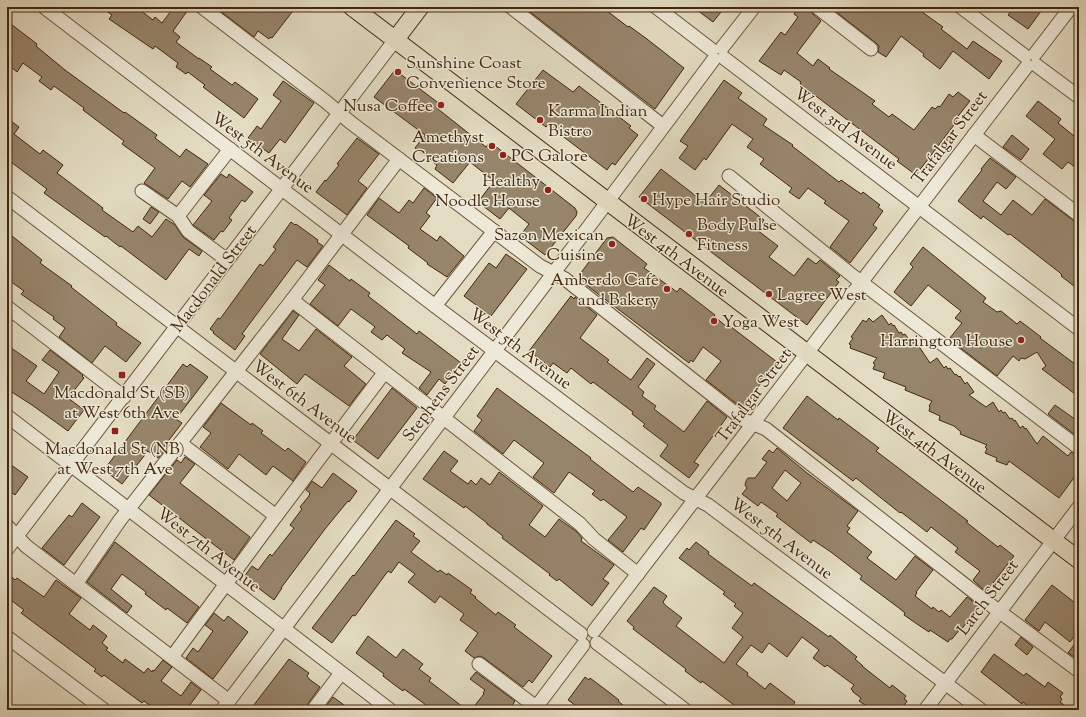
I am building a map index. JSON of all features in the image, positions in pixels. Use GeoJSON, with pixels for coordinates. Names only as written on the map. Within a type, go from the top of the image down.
{"type":"FeatureCollection","features":[{"type":"Feature","properties":{"kind":"main road","name":"West 4th Avenue"},"geometry":{"type":"LineString","coordinates":[[352,7],[1079,560]]}},
{"type":"Feature","properties":{"kind":"main road","name":"Macdonald Street"},"geometry":{"type":"LineString","coordinates":[[395,40],[420,7]]}},
{"type":"Feature","properties":{"kind":"street","name":"West 5th Avenue"},"geometry":{"type":"LineString","coordinates":[[44,7],[435,306],[684,493],[708,505],[981,710]]}},
{"type":"Feature","properties":{"kind":"street"},"geometry":{"type":"LineString","coordinates":[[202,7],[540,266],[565,279],[744,420],[766,429],[999,611],[1079,671]]}},
{"type":"Feature","properties":{"kind":"street"},"geometry":{"type":"LineString","coordinates":[[511,7],[663,126]]}},
{"type":"Feature","properties":{"kind":"street","name":"Stephens Street"},"geometry":{"type":"LineString","coordinates":[[226,705],[754,7]]}},
{"type":"Feature","properties":{"kind":"street"},"geometry":{"type":"LineString","coordinates":[[817,7],[871,49]]}},
{"type":"Feature","properties":{"kind":"street"},"geometry":{"type":"LineString","coordinates":[[961,7],[1079,97]]}},
{"type":"Feature","properties":{"kind":"street","name":"Trafalgar Street"},"geometry":{"type":"LineString","coordinates":[[596,637],[638,574],[1071,7]]}},
{"type":"Feature","properties":{"kind":"street","name":"West 3rd Avenue"},"geometry":{"type":"LineString","coordinates":[[661,9],[1079,329]]}},
{"type":"Feature","properties":{"kind":"street","name":"Macdonald Street"},"geometry":{"type":"LineString","coordinates":[[7,549],[395,40]]}},
{"type":"Feature","properties":{"kind":"street"},"geometry":{"type":"LineString","coordinates":[[974,135],[1079,215]]}},
{"type":"Feature","properties":{"kind":"street"},"geometry":{"type":"LineString","coordinates":[[178,216],[230,149]]}},
{"type":"Feature","properties":{"kind":"street"},"geometry":{"type":"LineString","coordinates":[[76,584],[129,509],[292,300],[399,159]]}},
{"type":"Feature","properties":{"kind":"street"},"geometry":{"type":"LineString","coordinates":[[729,176],[861,282],[1079,448]]}},
{"type":"Feature","properties":{"kind":"street"},"geometry":{"type":"LineString","coordinates":[[142,191],[178,216],[188,231],[227,260]]}},
{"type":"Feature","properties":{"kind":"street","name":"West 6th Avenue"},"geometry":{"type":"LineString","coordinates":[[7,197],[176,327],[391,488],[582,640]]}},
{"type":"Feature","properties":{"kind":"street"},"geometry":{"type":"LineString","coordinates":[[435,306],[494,231]]}},
{"type":"Feature","properties":{"kind":"street"},"geometry":{"type":"LineString","coordinates":[[292,300],[443,419],[580,524],[594,539],[638,574]]}},
{"type":"Feature","properties":{"kind":"street"},"geometry":{"type":"LineString","coordinates":[[7,307],[124,397]]}},
{"type":"Feature","properties":{"kind":"street"},"geometry":{"type":"LineString","coordinates":[[172,657],[384,373]]}},
{"type":"Feature","properties":{"kind":"street","name":"West 7th Avenue"},"geometry":{"type":"LineString","coordinates":[[7,416],[390,710]]}},
{"type":"Feature","properties":{"kind":"street"},"geometry":{"type":"LineString","coordinates":[[180,443],[276,516]]}},
{"type":"Feature","properties":{"kind":"street","name":"Larch Street"},"geometry":{"type":"LineString","coordinates":[[924,710],[1079,507]]}},
{"type":"Feature","properties":{"kind":"street"},"geometry":{"type":"LineString","coordinates":[[7,526],[26,546],[172,657],[226,705]]}},
{"type":"Feature","properties":{"kind":"street"},"geometry":{"type":"LineString","coordinates":[[7,637],[104,710]]}},
{"type":"Feature","properties":{"kind":"street"},"geometry":{"type":"LineString","coordinates":[[479,664],[535,708],[582,640],[590,647],[596,637],[685,710]]}},
{"type":"Feature","properties":{"kind":"street"},"geometry":{"type":"LineString","coordinates":[[313,710],[341,673]]}},
{"type":"Feature","properties":{"kind":"building"},"geometry":{"type":"Polygon","coordinates":[[[101,7],[136,7],[153,20],[155,17],[162,23],[174,7],[190,7],[173,31],[180,37],[176,42],[212,67],[210,69],[232,85],[235,82],[258,99],[244,118],[203,87],[205,85],[188,72],[186,74],[176,67],[178,63],[155,46],[153,49],[109,19],[112,15],[101,7]]]}},
{"type":"Feature","properties":{"kind":"building"},"geometry":{"type":"Polygon","coordinates":[[[215,7],[296,7],[272,38],[270,37],[269,39],[258,31],[254,37],[215,7]]]}},
{"type":"Feature","properties":{"kind":"building"},"geometry":{"type":"Polygon","coordinates":[[[602,7],[684,68],[655,109],[525,8],[602,7]]]}},
{"type":"Feature","properties":{"kind":"building"},"geometry":{"type":"Polygon","coordinates":[[[693,7],[725,7],[713,22],[693,7]]]}},
{"type":"Feature","properties":{"kind":"building"},"geometry":{"type":"Polygon","coordinates":[[[799,7],[809,7],[812,13],[821,21],[797,53],[813,66],[818,59],[830,68],[829,69],[875,101],[872,104],[889,117],[892,114],[914,130],[932,107],[935,109],[938,106],[940,107],[949,94],[953,97],[958,92],[970,101],[955,120],[957,121],[916,175],[897,161],[899,159],[800,84],[801,82],[784,70],[781,75],[759,61],[781,32],[785,35],[798,17],[794,14],[799,7]]]}},
{"type":"Feature","properties":{"kind":"building"},"geometry":{"type":"Polygon","coordinates":[[[830,7],[915,7],[943,27],[941,29],[967,49],[973,41],[1002,61],[989,79],[953,51],[940,69],[901,36],[886,57],[878,52],[879,46],[876,43],[830,7]]]}},
{"type":"Feature","properties":{"kind":"building"},"geometry":{"type":"Polygon","coordinates":[[[1014,7],[1044,7],[1028,29],[1008,15],[1014,7]]]}},
{"type":"Feature","properties":{"kind":"building"},"geometry":{"type":"Polygon","coordinates":[[[7,21],[37,44],[36,46],[65,70],[157,135],[155,138],[180,157],[186,149],[208,164],[190,187],[182,181],[168,199],[144,183],[155,168],[122,144],[124,141],[83,110],[84,108],[54,86],[51,90],[39,81],[42,77],[23,63],[17,72],[7,64],[7,57],[11,51],[7,48],[7,21]]]}},
{"type":"Feature","properties":{"kind":"building"},"geometry":{"type":"Polygon","coordinates":[[[395,70],[441,105],[438,109],[486,147],[490,142],[575,208],[577,212],[576,216],[545,255],[520,236],[529,224],[509,208],[500,219],[478,202],[494,181],[470,162],[453,183],[435,169],[437,165],[415,148],[425,135],[374,97],[395,70]]]}},
{"type":"Feature","properties":{"kind":"building"},"geometry":{"type":"Polygon","coordinates":[[[543,70],[573,92],[579,86],[631,126],[629,128],[638,135],[615,165],[612,163],[607,170],[548,125],[546,127],[516,104],[543,70]]]}},
{"type":"Feature","properties":{"kind":"building"},"geometry":{"type":"Polygon","coordinates":[[[724,80],[742,93],[738,98],[767,119],[763,125],[793,145],[792,146],[839,182],[841,180],[861,194],[863,192],[880,205],[878,207],[883,211],[873,225],[877,228],[850,263],[830,247],[849,221],[824,203],[826,201],[808,188],[799,199],[789,192],[792,188],[760,164],[764,159],[747,147],[753,139],[732,124],[706,160],[704,158],[695,170],[679,158],[688,146],[680,141],[724,80]]]}},
{"type":"Feature","properties":{"kind":"building"},"geometry":{"type":"Polygon","coordinates":[[[283,81],[314,103],[285,143],[280,139],[269,153],[248,138],[257,126],[261,129],[281,101],[273,95],[283,81]]]}},
{"type":"Feature","properties":{"kind":"building"},"geometry":{"type":"Polygon","coordinates":[[[1038,101],[1061,119],[1058,123],[1079,140],[1079,170],[1068,162],[1062,169],[1043,154],[1055,139],[1026,116],[1038,101]]]}},
{"type":"Feature","properties":{"kind":"building"},"geometry":{"type":"Polygon","coordinates":[[[7,118],[19,127],[14,134],[40,154],[43,150],[63,165],[57,173],[103,208],[102,210],[133,232],[138,226],[152,237],[166,219],[175,225],[183,237],[202,251],[199,256],[189,249],[166,280],[121,246],[120,247],[106,236],[105,237],[44,193],[47,189],[7,159],[7,118]]]}},
{"type":"Feature","properties":{"kind":"building"},"geometry":{"type":"Polygon","coordinates":[[[1012,135],[1029,149],[1021,160],[1003,147],[1012,135]]]}},
{"type":"Feature","properties":{"kind":"building"},"geometry":{"type":"Polygon","coordinates":[[[357,138],[379,154],[358,181],[367,188],[347,215],[316,192],[339,165],[337,164],[357,138]]]}},
{"type":"Feature","properties":{"kind":"building"},"geometry":{"type":"Polygon","coordinates":[[[990,158],[1016,177],[1006,189],[997,182],[983,201],[1001,215],[1013,200],[1032,215],[1045,199],[1074,221],[1079,223],[1079,290],[1061,276],[1062,275],[1059,272],[1010,234],[1008,235],[983,216],[981,219],[958,201],[990,158]]]}},
{"type":"Feature","properties":{"kind":"building"},"geometry":{"type":"Polygon","coordinates":[[[661,169],[705,203],[719,185],[764,220],[757,230],[778,246],[769,257],[794,276],[808,258],[816,264],[820,260],[840,276],[836,280],[839,282],[807,325],[639,197],[661,169]]]}},
{"type":"Feature","properties":{"kind":"building"},"geometry":{"type":"Polygon","coordinates":[[[221,174],[227,178],[229,174],[253,192],[245,202],[242,200],[229,218],[232,220],[223,232],[221,231],[214,240],[193,225],[212,201],[204,195],[221,174]]]}},
{"type":"Feature","properties":{"kind":"building"},"geometry":{"type":"Polygon","coordinates":[[[424,188],[437,198],[426,213],[430,216],[420,229],[437,241],[440,236],[464,256],[447,277],[427,264],[428,263],[408,248],[409,246],[367,215],[379,198],[399,213],[409,200],[413,203],[424,188]]]}},
{"type":"Feature","properties":{"kind":"building"},"geometry":{"type":"Polygon","coordinates":[[[151,207],[159,212],[150,224],[143,219],[151,207]]]}},
{"type":"Feature","properties":{"kind":"building"},"geometry":{"type":"Polygon","coordinates":[[[291,222],[318,240],[317,242],[323,246],[307,267],[297,260],[242,334],[245,336],[235,350],[210,329],[218,318],[220,319],[260,264],[263,266],[276,249],[273,247],[291,222]]]}},
{"type":"Feature","properties":{"kind":"building"},"geometry":{"type":"Polygon","coordinates":[[[12,236],[42,260],[40,263],[72,286],[71,287],[117,323],[116,325],[141,343],[126,362],[105,346],[92,363],[59,337],[65,328],[53,319],[54,317],[21,294],[24,291],[7,279],[7,244],[12,236]]]}},
{"type":"Feature","properties":{"kind":"building"},"geometry":{"type":"Polygon","coordinates":[[[613,237],[647,264],[644,268],[677,292],[680,288],[715,315],[714,316],[728,328],[730,326],[777,362],[742,408],[706,380],[721,361],[703,347],[693,362],[691,360],[689,363],[585,284],[586,283],[581,279],[583,277],[580,274],[607,238],[613,237]]]}},
{"type":"Feature","properties":{"kind":"building"},"geometry":{"type":"Polygon","coordinates":[[[923,247],[986,298],[983,302],[997,312],[1001,311],[1017,324],[1020,321],[1079,367],[1079,397],[1042,369],[1046,366],[1037,352],[1025,359],[1021,358],[1019,361],[1013,356],[997,376],[949,339],[962,323],[955,318],[961,311],[928,285],[911,306],[894,292],[913,267],[910,264],[923,247]]]}},
{"type":"Feature","properties":{"kind":"building"},"geometry":{"type":"Polygon","coordinates":[[[506,254],[527,269],[491,316],[464,296],[489,263],[496,268],[506,254]]]}},
{"type":"Feature","properties":{"kind":"building"},"geometry":{"type":"Polygon","coordinates":[[[329,265],[350,281],[351,279],[370,293],[368,296],[417,334],[419,331],[461,363],[445,384],[439,379],[427,395],[419,388],[431,372],[402,353],[405,349],[387,335],[382,340],[371,332],[375,327],[374,326],[351,309],[338,326],[310,304],[325,285],[318,280],[329,265]]]}},
{"type":"Feature","properties":{"kind":"building"},"geometry":{"type":"Polygon","coordinates":[[[571,296],[574,299],[575,297],[597,315],[580,338],[609,360],[607,362],[631,380],[647,358],[655,364],[638,387],[644,392],[642,396],[656,406],[654,409],[684,432],[707,401],[727,417],[694,462],[699,465],[689,478],[660,456],[668,445],[643,426],[645,424],[632,414],[633,412],[593,382],[591,384],[571,368],[567,373],[553,363],[550,367],[529,351],[571,296]]]}},
{"type":"Feature","properties":{"kind":"building"},"geometry":{"type":"Polygon","coordinates":[[[293,311],[299,315],[282,339],[299,351],[316,329],[352,357],[344,366],[366,384],[349,406],[305,374],[297,384],[260,354],[293,311]]]}},
{"type":"Feature","properties":{"kind":"building"},"geometry":{"type":"Polygon","coordinates":[[[882,315],[889,325],[891,323],[893,326],[894,325],[899,333],[901,332],[903,335],[905,334],[910,341],[912,339],[914,343],[916,342],[930,363],[937,358],[944,368],[946,366],[948,369],[950,368],[955,375],[960,376],[965,384],[967,382],[974,392],[969,395],[986,407],[993,402],[999,412],[1001,410],[1003,413],[1005,412],[1010,419],[1012,418],[1014,421],[1015,420],[1020,428],[1023,426],[1025,429],[1026,428],[1037,444],[1043,436],[1068,456],[1071,452],[1079,456],[1079,471],[1059,498],[1009,461],[1007,465],[996,461],[997,458],[985,453],[987,449],[985,447],[987,445],[960,434],[961,432],[954,426],[939,420],[940,416],[929,411],[929,406],[932,401],[905,390],[906,387],[883,378],[885,373],[873,369],[875,364],[873,363],[877,358],[850,348],[851,345],[849,344],[853,338],[851,337],[863,320],[866,322],[869,318],[873,322],[882,315]]]}},
{"type":"Feature","properties":{"kind":"building"},"geometry":{"type":"Polygon","coordinates":[[[7,345],[37,366],[26,381],[44,394],[59,372],[42,360],[50,350],[83,375],[82,376],[84,378],[68,398],[84,410],[68,431],[7,389],[7,345]]]}},
{"type":"Feature","properties":{"kind":"building"},"geometry":{"type":"Polygon","coordinates":[[[183,364],[187,367],[190,364],[208,377],[176,419],[182,423],[163,448],[165,450],[158,458],[148,451],[122,484],[104,470],[183,364]]]}},
{"type":"Feature","properties":{"kind":"building"},"geometry":{"type":"Polygon","coordinates":[[[392,388],[417,408],[378,459],[353,440],[392,388]]]}},
{"type":"Feature","properties":{"kind":"building"},"geometry":{"type":"Polygon","coordinates":[[[497,388],[591,458],[590,459],[633,492],[638,487],[661,503],[644,530],[641,528],[623,552],[608,540],[627,517],[603,499],[601,501],[592,494],[595,491],[569,472],[554,493],[533,477],[544,463],[514,440],[503,454],[474,431],[482,420],[477,416],[497,388]]]}},
{"type":"Feature","properties":{"kind":"building"},"geometry":{"type":"Polygon","coordinates":[[[807,396],[838,420],[839,418],[879,448],[876,451],[968,521],[966,522],[998,547],[1000,545],[1014,556],[986,592],[973,580],[980,571],[955,552],[958,548],[931,527],[927,532],[901,512],[900,513],[856,478],[853,481],[783,428],[807,396]]]}},
{"type":"Feature","properties":{"kind":"building"},"geometry":{"type":"Polygon","coordinates":[[[221,403],[251,425],[252,423],[263,431],[261,433],[285,451],[288,448],[306,462],[293,481],[273,466],[266,475],[239,454],[228,469],[200,447],[211,433],[203,427],[221,403]]]}},
{"type":"Feature","properties":{"kind":"building"},"geometry":{"type":"Polygon","coordinates":[[[1055,405],[1079,422],[1079,438],[1048,414],[1055,405]]]}},
{"type":"Feature","properties":{"kind":"building"},"geometry":{"type":"Polygon","coordinates":[[[777,448],[807,473],[858,511],[847,526],[850,528],[847,532],[872,552],[867,558],[896,580],[915,556],[933,570],[916,592],[917,593],[915,596],[932,609],[933,607],[939,612],[941,610],[950,617],[967,597],[979,606],[961,630],[960,629],[948,642],[930,630],[929,632],[904,615],[905,613],[860,579],[862,576],[831,552],[813,540],[811,543],[776,516],[778,514],[761,502],[758,506],[742,494],[747,488],[745,485],[748,478],[755,478],[767,462],[762,459],[769,450],[773,453],[777,448]],[[785,470],[772,488],[787,501],[801,483],[785,470]]]}},
{"type":"Feature","properties":{"kind":"building"},"geometry":{"type":"Polygon","coordinates":[[[444,451],[458,461],[450,471],[468,484],[471,480],[476,485],[481,478],[490,485],[499,472],[543,506],[529,525],[545,537],[559,519],[577,532],[582,538],[581,541],[614,565],[603,579],[609,583],[592,606],[559,579],[557,581],[549,575],[550,574],[502,538],[503,536],[465,506],[464,508],[423,479],[444,451]]]}},
{"type":"Feature","properties":{"kind":"building"},"geometry":{"type":"Polygon","coordinates":[[[185,457],[195,464],[180,483],[250,537],[234,560],[149,495],[177,460],[181,463],[185,457]]]}},
{"type":"Feature","properties":{"kind":"building"},"geometry":{"type":"Polygon","coordinates":[[[7,462],[28,477],[15,495],[7,489],[7,462]]]}},
{"type":"Feature","properties":{"kind":"building"},"geometry":{"type":"Polygon","coordinates":[[[333,473],[357,491],[325,529],[281,588],[274,600],[244,577],[252,566],[258,570],[270,554],[272,556],[294,528],[290,525],[302,509],[300,507],[309,496],[310,493],[306,490],[312,481],[322,488],[333,473]]]}},
{"type":"Feature","properties":{"kind":"building"},"geometry":{"type":"Polygon","coordinates":[[[82,503],[100,517],[64,565],[42,548],[69,515],[72,517],[82,503]]]}},
{"type":"Feature","properties":{"kind":"building"},"geometry":{"type":"Polygon","coordinates":[[[396,520],[415,534],[413,536],[420,541],[411,552],[438,572],[440,570],[447,575],[448,573],[472,590],[470,593],[476,597],[475,598],[496,615],[498,612],[516,625],[514,627],[552,656],[532,683],[529,680],[523,687],[484,658],[480,656],[474,658],[465,651],[478,633],[460,620],[464,614],[440,596],[435,603],[408,582],[415,574],[399,562],[391,573],[388,571],[355,616],[353,615],[332,643],[312,628],[353,575],[354,576],[396,520]]]}},
{"type":"Feature","properties":{"kind":"building"},"geometry":{"type":"Polygon","coordinates":[[[115,542],[199,607],[187,623],[167,608],[166,610],[145,594],[146,592],[122,574],[111,589],[132,606],[127,613],[87,582],[115,542]]]}},
{"type":"Feature","properties":{"kind":"building"},"geometry":{"type":"Polygon","coordinates":[[[696,542],[709,552],[708,554],[752,586],[754,583],[829,637],[830,635],[857,657],[855,659],[862,666],[890,688],[892,685],[906,696],[904,699],[907,701],[901,710],[877,710],[870,705],[868,707],[859,701],[861,698],[851,689],[854,685],[827,665],[825,667],[813,658],[819,650],[802,637],[787,657],[769,643],[762,653],[751,645],[736,664],[765,689],[770,683],[795,702],[790,710],[730,710],[734,705],[702,681],[701,683],[685,671],[686,669],[633,629],[634,627],[627,621],[654,587],[667,596],[663,602],[665,605],[682,618],[676,626],[724,663],[743,637],[732,628],[743,613],[734,606],[736,604],[723,594],[725,592],[679,558],[687,548],[689,550],[696,542]]]}},
{"type":"Feature","properties":{"kind":"building"},"geometry":{"type":"Polygon","coordinates":[[[12,577],[15,580],[17,578],[44,597],[56,580],[81,598],[69,614],[90,630],[93,625],[107,636],[102,643],[108,648],[106,650],[123,663],[125,659],[144,673],[148,668],[152,672],[153,670],[154,671],[163,660],[172,667],[161,681],[181,696],[191,682],[201,690],[186,710],[156,710],[144,701],[142,703],[104,675],[102,677],[94,671],[96,669],[21,613],[24,610],[7,597],[7,584],[12,577]]]}},
{"type":"Feature","properties":{"kind":"building"},"geometry":{"type":"Polygon","coordinates":[[[1052,585],[1079,606],[1079,630],[1070,642],[1045,622],[1039,631],[1025,620],[1052,585]]]}},
{"type":"Feature","properties":{"kind":"building"},"geometry":{"type":"Polygon","coordinates":[[[214,613],[224,621],[228,616],[248,632],[213,679],[186,658],[193,648],[198,652],[213,631],[205,625],[214,613]]]}},
{"type":"Feature","properties":{"kind":"building"},"geometry":{"type":"Polygon","coordinates":[[[368,636],[396,658],[403,649],[423,664],[419,669],[431,678],[429,681],[467,710],[433,710],[404,689],[403,691],[392,683],[383,676],[384,674],[356,653],[368,636]]]}},
{"type":"Feature","properties":{"kind":"building"},"geometry":{"type":"Polygon","coordinates":[[[1021,637],[1033,647],[1027,655],[1015,645],[1021,637]]]}},
{"type":"Feature","properties":{"kind":"building"},"geometry":{"type":"Polygon","coordinates":[[[1079,638],[1079,654],[1076,658],[1068,653],[1079,638]]]}},
{"type":"Feature","properties":{"kind":"building"},"geometry":{"type":"Polygon","coordinates":[[[994,654],[1024,676],[1026,673],[1045,687],[1048,682],[1063,693],[1060,697],[1062,699],[1060,702],[1071,710],[1033,710],[1023,702],[1022,704],[981,672],[994,654]]]}},
{"type":"Feature","properties":{"kind":"building"},"geometry":{"type":"Polygon","coordinates":[[[289,659],[309,673],[307,676],[309,679],[320,687],[305,710],[250,710],[289,659]]]}},
{"type":"Feature","properties":{"kind":"building"},"geometry":{"type":"Polygon","coordinates":[[[476,672],[515,701],[509,710],[471,710],[484,694],[483,693],[485,690],[470,679],[476,672]]]}},
{"type":"Feature","properties":{"kind":"building"},"geometry":{"type":"Polygon","coordinates":[[[585,677],[589,680],[590,678],[606,690],[629,710],[582,710],[568,700],[585,677]]]}},
{"type":"Feature","properties":{"kind":"building"},"geometry":{"type":"Polygon","coordinates":[[[333,697],[351,710],[323,710],[333,697]]]}},
{"type":"Feature","properties":{"kind":"place","name":"Sunshine Coast Convenience Store"},"geometry":{"type":"Point","coordinates":[398,72]}},
{"type":"Feature","properties":{"kind":"place","name":"Nusa Coffee"},"geometry":{"type":"Point","coordinates":[441,105]}},
{"type":"Feature","properties":{"kind":"place","name":"Karma Indian Bistro"},"geometry":{"type":"Point","coordinates":[540,120]}},
{"type":"Feature","properties":{"kind":"place","name":"Amethyst Creations"},"geometry":{"type":"Point","coordinates":[492,146]}},
{"type":"Feature","properties":{"kind":"place","name":"PC Galore"},"geometry":{"type":"Point","coordinates":[503,155]}},
{"type":"Feature","properties":{"kind":"place","name":"Healthy Noodle House"},"geometry":{"type":"Point","coordinates":[548,190]}},
{"type":"Feature","properties":{"kind":"place","name":"Hype Hair Studio"},"geometry":{"type":"Point","coordinates":[644,199]}},
{"type":"Feature","properties":{"kind":"place","name":"Body Pulse Fitness"},"geometry":{"type":"Point","coordinates":[689,234]}},
{"type":"Feature","properties":{"kind":"place","name":"Sazon Mexican Cuisine"},"geometry":{"type":"Point","coordinates":[612,244]}},
{"type":"Feature","properties":{"kind":"place","name":"Amberdo Cafe and Bakery"},"geometry":{"type":"Point","coordinates":[667,289]}},
{"type":"Feature","properties":{"kind":"place","name":"Lagree West"},"geometry":{"type":"Point","coordinates":[769,294]}},
{"type":"Feature","properties":{"kind":"place","name":"Yoga West"},"geometry":{"type":"Point","coordinates":[714,321]}},
{"type":"Feature","properties":{"kind":"place","name":"Harrington House"},"geometry":{"type":"Point","coordinates":[1021,340]}},
{"type":"Feature","properties":{"kind":"place","name":"Macdonald St (SB) at West 6th Ave"},"geometry":{"type":"Point","coordinates":[122,375]}},
{"type":"Feature","properties":{"kind":"place","name":"Macdonald St (NB) at West 7th Ave"},"geometry":{"type":"Point","coordinates":[115,431]}}]}
